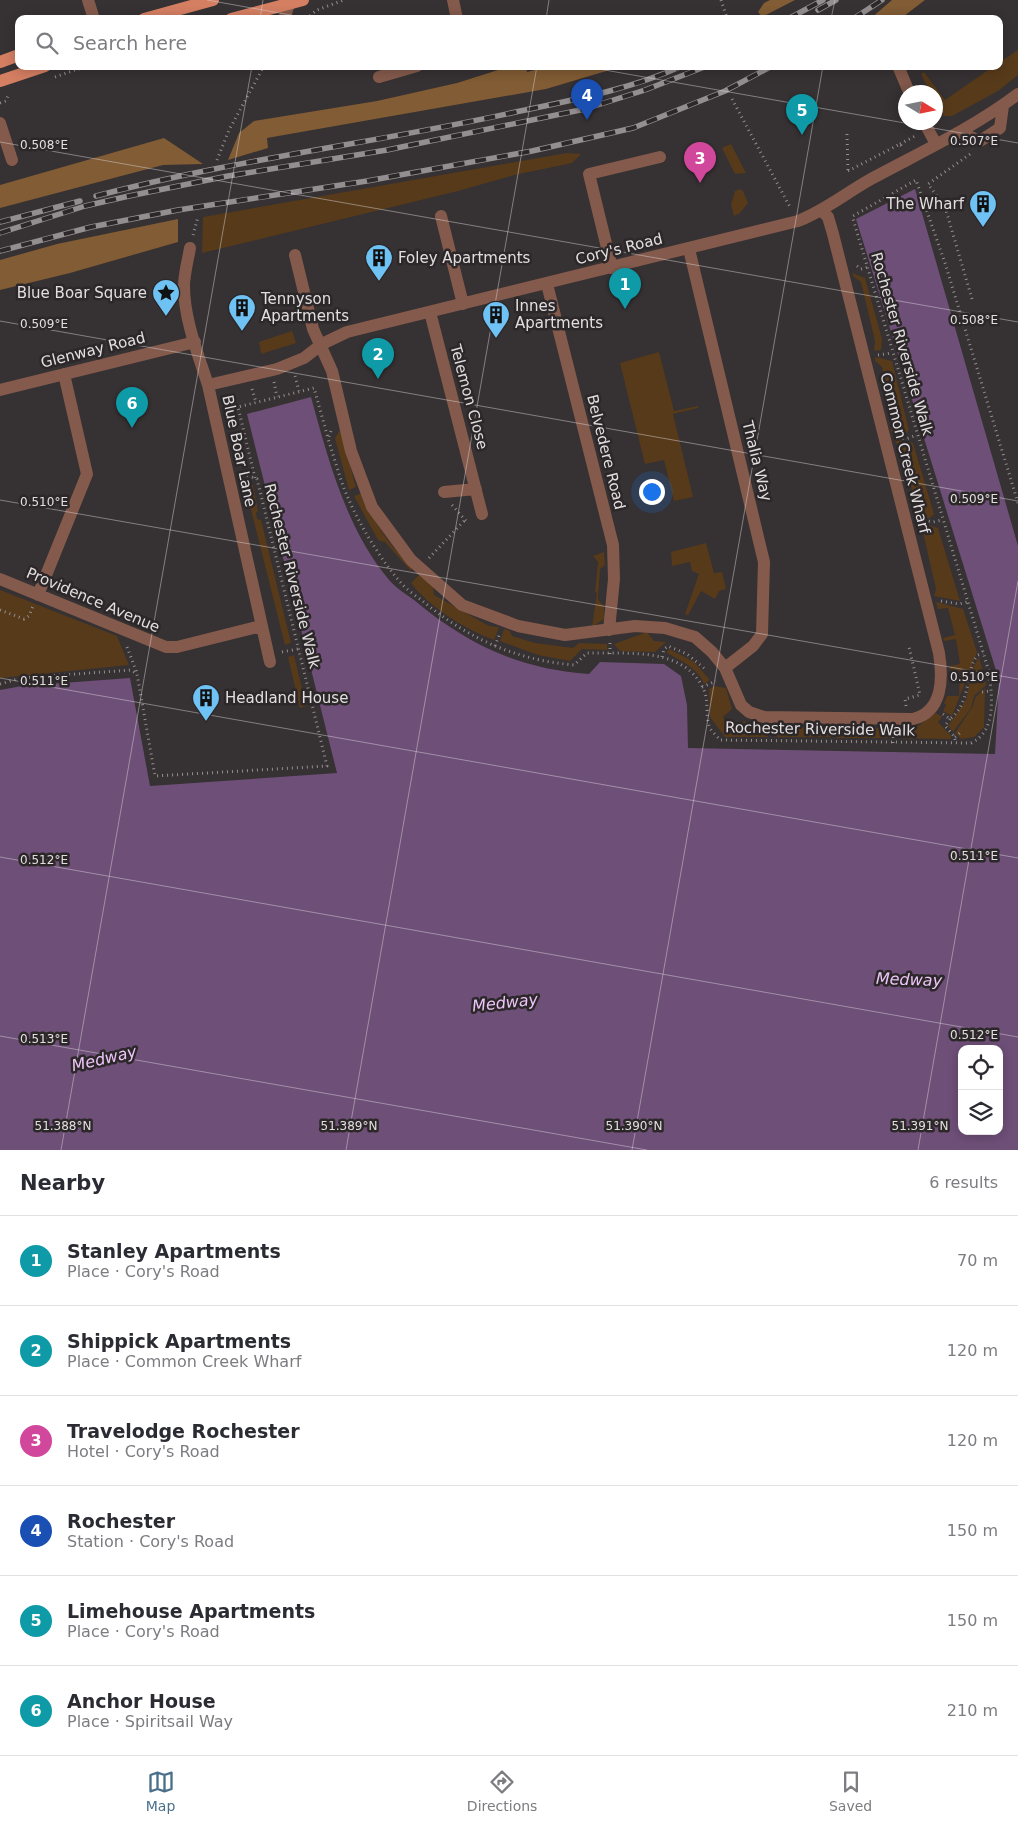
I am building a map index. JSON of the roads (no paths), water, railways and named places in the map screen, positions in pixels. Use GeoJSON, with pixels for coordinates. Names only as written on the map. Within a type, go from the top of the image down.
{"type":"FeatureCollection","features":[{"type":"Feature","properties":{"kind":"main road"},"geometry":{"type":"LineString","coordinates":[[159,15],[213,0]]}},
{"type":"Feature","properties":{"kind":"main road"},"geometry":{"type":"LineString","coordinates":[[245,15],[289,2],[303,0]]}},
{"type":"Feature","properties":{"kind":"main road"},"geometry":{"type":"LineString","coordinates":[[0,62],[15,57]]}},
{"type":"Feature","properties":{"kind":"main road"},"geometry":{"type":"LineString","coordinates":[[0,81],[33,70]]}},
{"type":"Feature","properties":{"kind":"street"},"geometry":{"type":"LineString","coordinates":[[88,0],[93,15]]}},
{"type":"Feature","properties":{"kind":"street"},"geometry":{"type":"LineString","coordinates":[[453,0],[456,15]]}},
{"type":"Feature","properties":{"kind":"street"},"geometry":{"type":"LineString","coordinates":[[285,15],[289,2]]}},
{"type":"Feature","properties":{"kind":"street"},"geometry":{"type":"LineString","coordinates":[[379,77],[403,70]]}},
{"type":"Feature","properties":{"kind":"street"},"geometry":{"type":"LineString","coordinates":[[900,70],[906,85]]}},
{"type":"Feature","properties":{"kind":"street","name":"Cory's Road"},"geometry":{"type":"LineString","coordinates":[[208,385],[277,369],[304,358],[322,344],[347,332],[798,221],[822,210],[849,191],[959,132],[1003,106],[1018,94]]}},
{"type":"Feature","properties":{"kind":"street"},"geometry":{"type":"LineString","coordinates":[[959,132],[980,141],[1000,128],[1003,106]]}},
{"type":"Feature","properties":{"kind":"street"},"geometry":{"type":"LineString","coordinates":[[0,122],[12,160]]}},
{"type":"Feature","properties":{"kind":"street"},"geometry":{"type":"LineString","coordinates":[[928,130],[936,144]]}},
{"type":"Feature","properties":{"kind":"street"},"geometry":{"type":"LineString","coordinates":[[612,268],[589,174],[660,157]]}},
{"type":"Feature","properties":{"kind":"street","name":"Common Creek Wharf"},"geometry":{"type":"LineString","coordinates":[[725,668],[741,705],[749,712],[760,716],[908,719],[921,716],[933,707],[940,688],[939,653],[833,234],[828,217],[822,210]]}},
{"type":"Feature","properties":{"kind":"street"},"geometry":{"type":"LineString","coordinates":[[441,216],[463,304]]}},
{"type":"Feature","properties":{"kind":"street","name":"Blue Boar Lane"},"geometry":{"type":"LineString","coordinates":[[190,248],[184,288],[194,342],[208,385],[270,662]]}},
{"type":"Feature","properties":{"kind":"street","name":"Thalia Way"},"geometry":{"type":"LineString","coordinates":[[689,249],[764,562],[762,634],[753,646],[725,668]]}},
{"type":"Feature","properties":{"kind":"street"},"geometry":{"type":"LineString","coordinates":[[294,255],[313,329],[322,344],[332,370],[351,451],[372,507],[420,568],[462,605],[518,626],[565,635],[635,626],[665,628],[695,637],[712,652],[725,668]]}},
{"type":"Feature","properties":{"kind":"street","name":"Belvedere Road"},"geometry":{"type":"LineString","coordinates":[[547,284],[613,545],[614,579],[609,630]]}},
{"type":"Feature","properties":{"kind":"street","name":"Telemon Close"},"geometry":{"type":"LineString","coordinates":[[430,312],[482,514]]}},
{"type":"Feature","properties":{"kind":"street","name":"Glenway Road"},"geometry":{"type":"LineString","coordinates":[[0,390],[194,342]]}},
{"type":"Feature","properties":{"kind":"street"},"geometry":{"type":"LineString","coordinates":[[38,594],[87,474],[64,374]]}},
{"type":"Feature","properties":{"kind":"street"},"geometry":{"type":"LineString","coordinates":[[445,495],[476,489]]}},
{"type":"Feature","properties":{"kind":"street","name":"Providence Avenue"},"geometry":{"type":"LineString","coordinates":[[0,579],[169,648],[261,626]]}},
{"type":"Feature","properties":{"kind":"water","name":"Medway"},"geometry":{"type":"Polygon","coordinates":[[[915,189],[1018,546],[1018,1150],[0,1150],[0,690],[22,686],[130,678],[150,786],[337,773],[247,414],[311,397],[332,469],[362,540],[375,561],[395,586],[454,630],[496,652],[540,667],[589,674],[600,662],[664,664],[681,676],[687,705],[688,748],[995,754],[999,680],[856,219],[915,189]]]}},
{"type":"Feature","properties":{"kind":"railway"},"geometry":{"type":"LineString","coordinates":[[795,15],[823,0]]}},
{"type":"Feature","properties":{"kind":"railway"},"geometry":{"type":"LineString","coordinates":[[818,10],[836,0]]}},
{"type":"Feature","properties":{"kind":"railway"},"geometry":{"type":"LineString","coordinates":[[859,15],[882,0]]}},
{"type":"Feature","properties":{"kind":"railway"},"geometry":{"type":"LineString","coordinates":[[96,196],[199,172],[459,124],[576,99],[641,82],[672,70]]}},
{"type":"Feature","properties":{"kind":"railway"},"geometry":{"type":"LineString","coordinates":[[0,233],[85,206],[129,196],[228,176],[387,150],[585,109],[645,90],[697,70]]}},
{"type":"Feature","properties":{"kind":"railway"},"geometry":{"type":"LineString","coordinates":[[0,251],[91,227],[178,210],[367,181],[532,151],[633,128],[725,91],[764,70]]}},
{"type":"Feature","properties":{"kind":"railway"},"geometry":{"type":"LineString","coordinates":[[0,222],[80,201]]}},
{"type":"Feature","properties":{"kind":"place","name":"Rochester"},"geometry":{"type":"Point","coordinates":[587,120]}},
{"type":"Feature","properties":{"kind":"place","name":"Limehouse Apartments"},"geometry":{"type":"Point","coordinates":[802,135]}},
{"type":"Feature","properties":{"kind":"place","name":"Travelodge Rochester"},"geometry":{"type":"Point","coordinates":[700,183]}},
{"type":"Feature","properties":{"kind":"place","name":"The Wharf"},"geometry":{"type":"Point","coordinates":[983,228]}},
{"type":"Feature","properties":{"kind":"place","name":"Foley Apartments"},"geometry":{"type":"Point","coordinates":[379,282]}},
{"type":"Feature","properties":{"kind":"place","name":"Stanley Apartments"},"geometry":{"type":"Point","coordinates":[625,309]}},
{"type":"Feature","properties":{"kind":"place","name":"Blue Boar Square"},"geometry":{"type":"Point","coordinates":[166,317]}},
{"type":"Feature","properties":{"kind":"place","name":"Tennyson Apartments"},"geometry":{"type":"Point","coordinates":[242,332]}},
{"type":"Feature","properties":{"kind":"place","name":"Innes Apartments"},"geometry":{"type":"Point","coordinates":[496,339]}},
{"type":"Feature","properties":{"kind":"place","name":"Shippick Apartments"},"geometry":{"type":"Point","coordinates":[378,379]}},
{"type":"Feature","properties":{"kind":"place","name":"Anchor House"},"geometry":{"type":"Point","coordinates":[132,428]}},
{"type":"Feature","properties":{"kind":"place","name":"Headland House"},"geometry":{"type":"Point","coordinates":[206,722]}}]}
